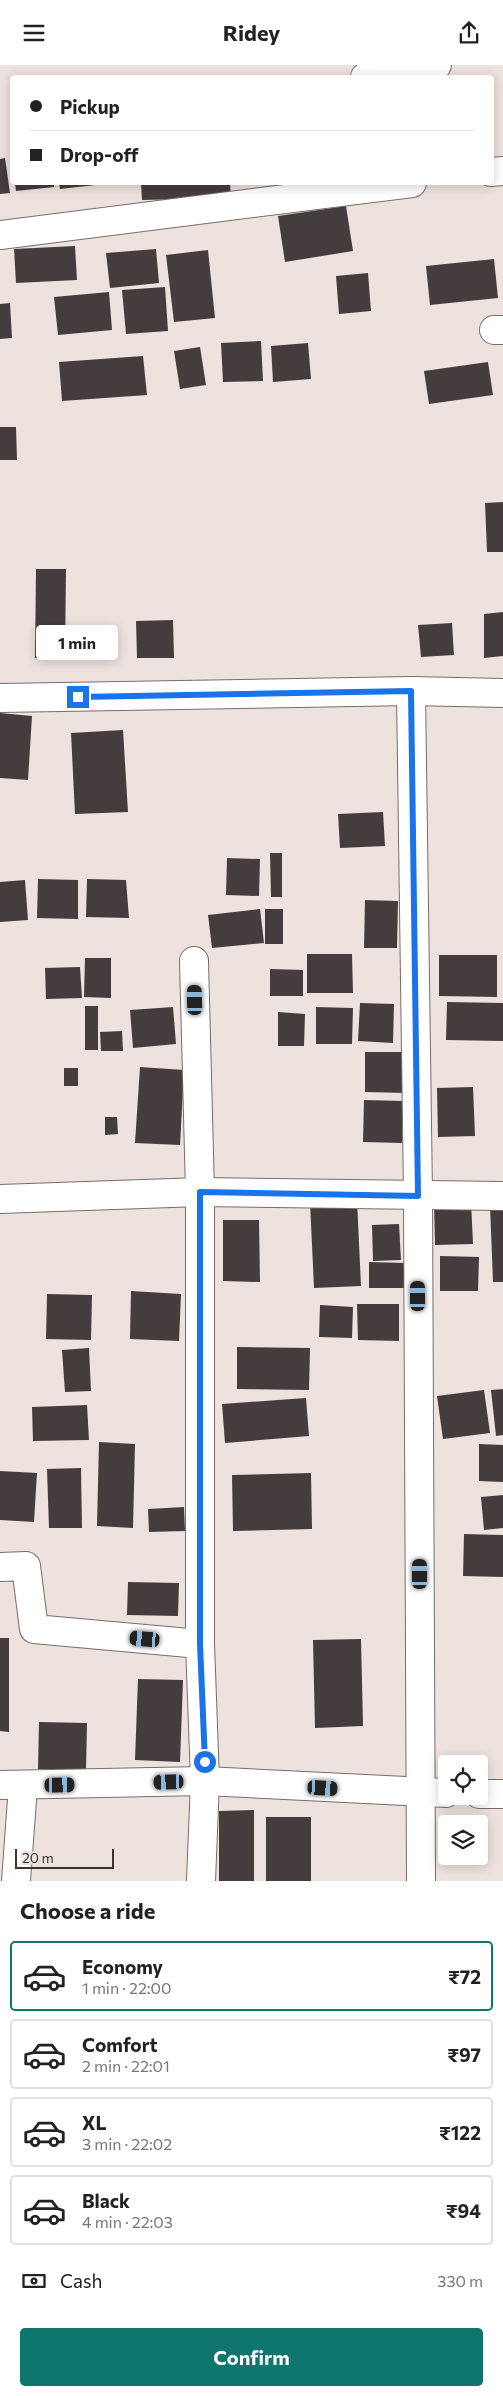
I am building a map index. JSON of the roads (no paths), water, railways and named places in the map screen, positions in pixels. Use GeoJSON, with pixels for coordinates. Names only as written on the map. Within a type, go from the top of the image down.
{"type":"FeatureCollection","features":[{"type":"Feature","properties":{"kind":"street"},"geometry":{"type":"LineString","coordinates":[[377,75],[437,65]]}},
{"type":"Feature","properties":{"kind":"street"},"geometry":{"type":"LineString","coordinates":[[0,235],[396,185]]}},
{"type":"Feature","properties":{"kind":"street"},"geometry":{"type":"LineString","coordinates":[[411,691],[418,1196],[434,1793],[422,1881]]}},
{"type":"Feature","properties":{"kind":"street"},"geometry":{"type":"LineString","coordinates":[[0,698],[411,691],[503,693]]}},
{"type":"Feature","properties":{"kind":"street"},"geometry":{"type":"LineString","coordinates":[[194,961],[200,1192],[200,1644],[205,1781],[201,1881]]}},
{"type":"Feature","properties":{"kind":"street"},"geometry":{"type":"LineString","coordinates":[[0,1199],[200,1192],[503,1196]]}},
{"type":"Feature","properties":{"kind":"street"},"geometry":{"type":"LineString","coordinates":[[0,1567],[26,1567],[34,1629],[200,1644]]}},
{"type":"Feature","properties":{"kind":"street"},"geometry":{"type":"LineString","coordinates":[[16,1881],[12,1785],[205,1781],[434,1793]]}},
{"type":"Feature","properties":{"kind":"street"},"geometry":{"type":"LineString","coordinates":[[488,1794],[503,1794]]}}]}
